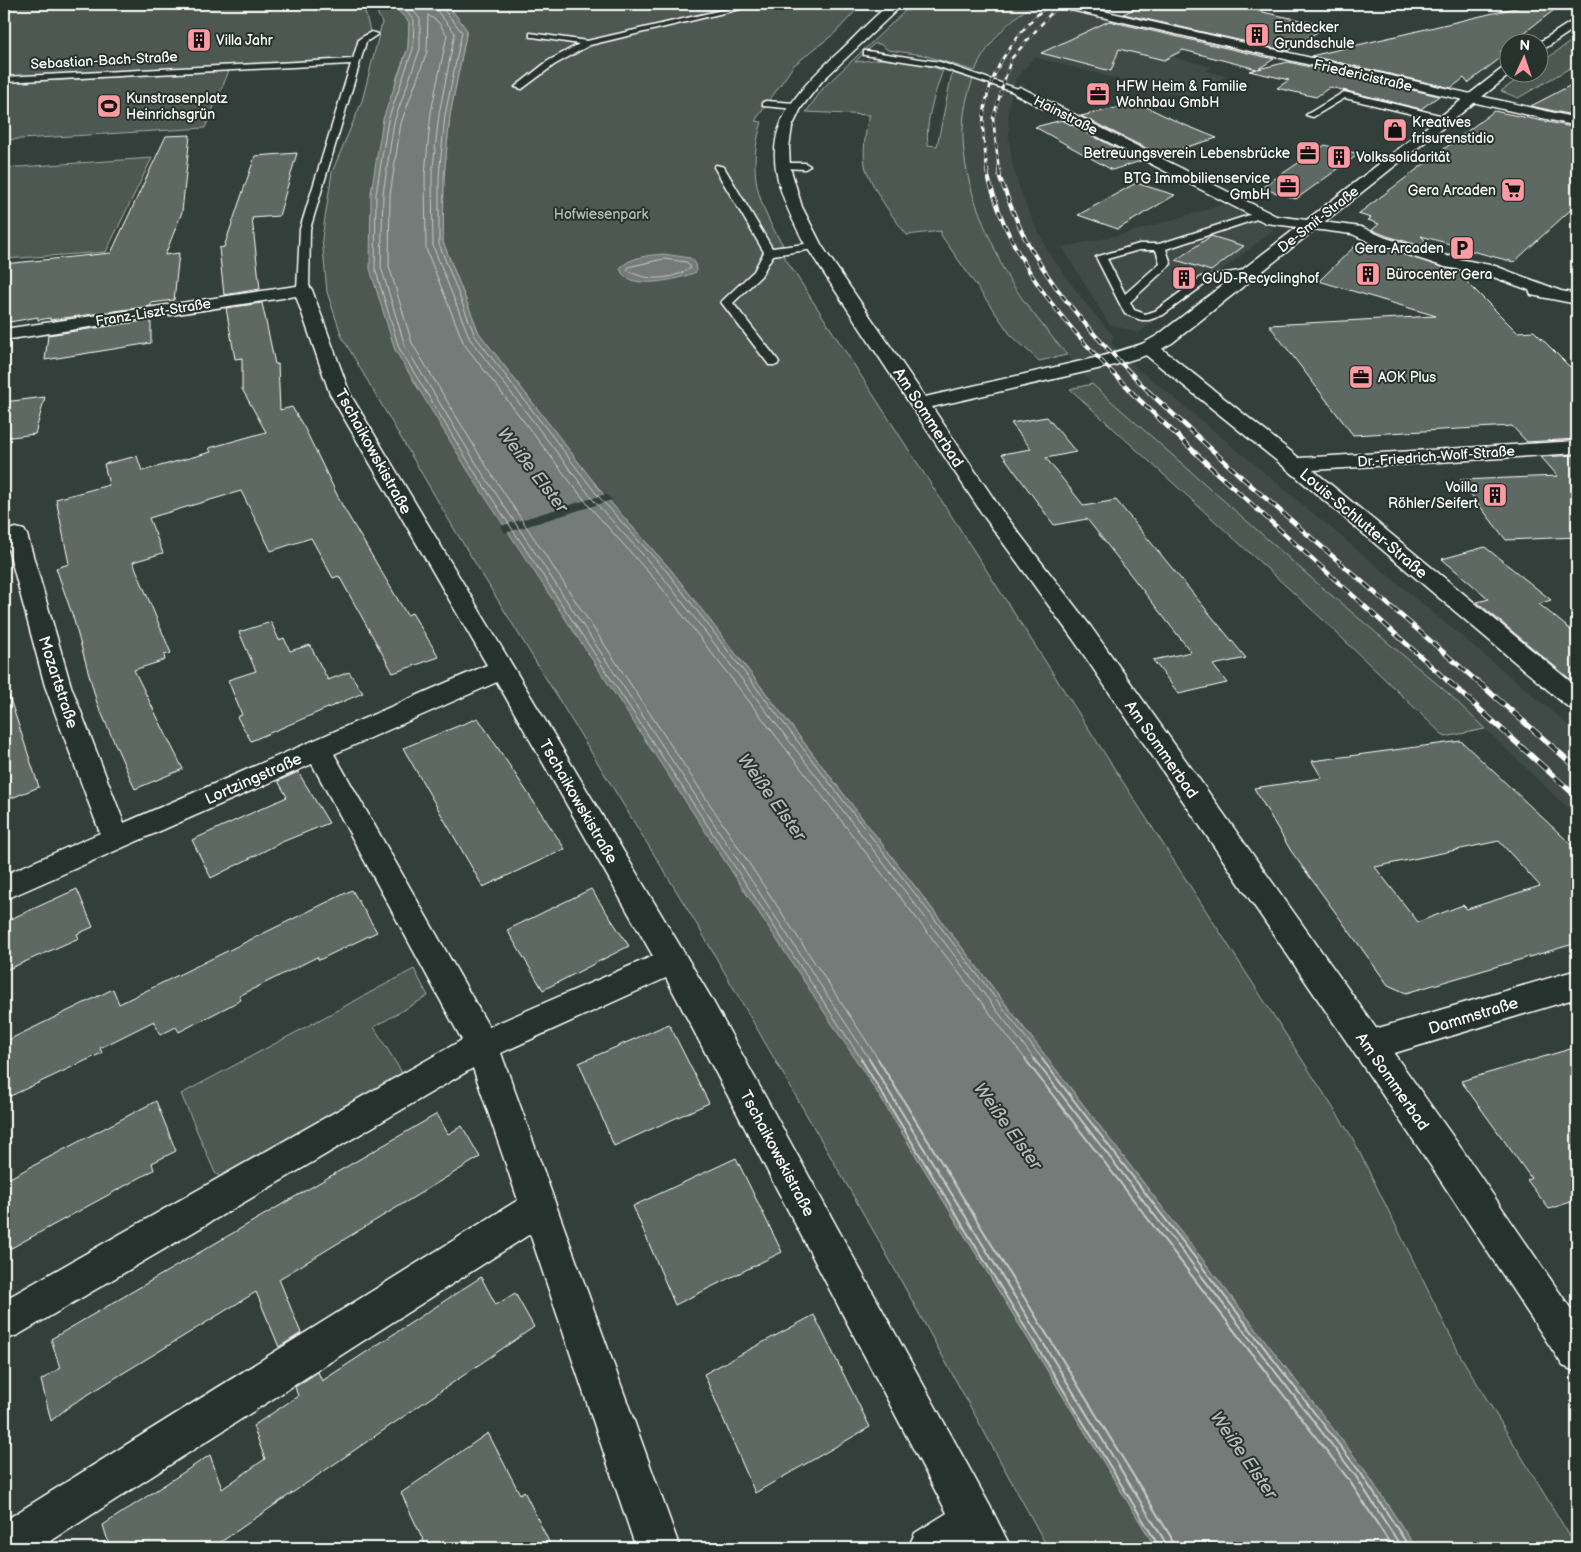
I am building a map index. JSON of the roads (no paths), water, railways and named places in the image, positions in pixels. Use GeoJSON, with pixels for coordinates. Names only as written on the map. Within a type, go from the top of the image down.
{"type":"FeatureCollection","features":[{"type":"Feature","properties":{"kind":"street","name":"Am Sommerbad"},"geometry":{"type":"LineString","coordinates":[[897,4],[823,72],[807,89],[795,106],[784,132],[782,166],[784,184],[791,204],[814,246],[994,515],[1082,633],[1577,1352]]}},
{"type":"Feature","properties":{"kind":"street","name":"Friedericistraße"},"geometry":{"type":"LineString","coordinates":[[1058,4],[1577,122]]}},
{"type":"Feature","properties":{"kind":"street"},"geometry":{"type":"LineString","coordinates":[[1548,42],[1577,22]]}},
{"type":"Feature","properties":{"kind":"street","name":"De-Smit-Straße"},"geometry":{"type":"LineString","coordinates":[[921,404],[1108,361],[1149,348],[1196,316],[1309,225],[1498,79]]}},
{"type":"Feature","properties":{"kind":"street","name":"Hainstraße"},"geometry":{"type":"LineString","coordinates":[[1020,91],[1260,215],[1283,223],[1309,225],[1348,237],[1380,241],[1451,263],[1478,277],[1518,288],[1577,299]]}},
{"type":"Feature","properties":{"kind":"street","name":"Franz-Liszt-Straße"},"geometry":{"type":"LineString","coordinates":[[4,335],[303,290]]}},
{"type":"Feature","properties":{"kind":"street","name":"Tschaikowskistraße"},"geometry":{"type":"LineString","coordinates":[[303,290],[340,394],[673,961],[982,1534]]}},
{"type":"Feature","properties":{"kind":"street","name":"Louis-Schlutter-Straße"},"geometry":{"type":"LineString","coordinates":[[1149,348],[1294,465],[1577,701]]}},
{"type":"Feature","properties":{"kind":"street","name":"Dr.-Friedrich-Wolf-Straße"},"geometry":{"type":"LineString","coordinates":[[1294,465],[1577,447]]}},
{"type":"Feature","properties":{"kind":"street","name":"Mozartstraße"},"geometry":{"type":"LineString","coordinates":[[4,538],[16,535],[58,686],[116,838]]}},
{"type":"Feature","properties":{"kind":"street","name":"Lortzingstraße"},"geometry":{"type":"LineString","coordinates":[[4,888],[502,669]]}},
{"type":"Feature","properties":{"kind":"street"},"geometry":{"type":"LineString","coordinates":[[318,749],[482,1046],[658,1548]]}},
{"type":"Feature","properties":{"kind":"street"},"geometry":{"type":"LineString","coordinates":[[4,1321],[482,1046],[673,961]]}},
{"type":"Feature","properties":{"kind":"street","name":"Dammstraße"},"geometry":{"type":"LineString","coordinates":[[1368,1046],[1577,984]]}},
{"type":"Feature","properties":{"kind":"street"},"geometry":{"type":"LineString","coordinates":[[4,1546],[538,1208]]}},
{"type":"Feature","properties":{"kind":"street"},"geometry":{"type":"LineString","coordinates":[[930,1548],[982,1534]]}},
{"type":"Feature","properties":{"kind":"lane"},"geometry":{"type":"LineString","coordinates":[[519,87],[551,63],[587,43],[757,4]]}},
{"type":"Feature","properties":{"kind":"lane","name":"Tschaikowskistraße"},"geometry":{"type":"LineString","coordinates":[[303,290],[305,229],[362,41],[374,34]]}},
{"type":"Feature","properties":{"kind":"lane"},"geometry":{"type":"LineString","coordinates":[[533,35],[587,43]]}},
{"type":"Feature","properties":{"kind":"lane","name":"Hainstraße"},"geometry":{"type":"LineString","coordinates":[[867,54],[937,64],[1020,91]]}},
{"type":"Feature","properties":{"kind":"lane","name":"Sebastian-Bach-Straße"},"geometry":{"type":"LineString","coordinates":[[4,80],[356,62]]}},
{"type":"Feature","properties":{"kind":"lane"},"geometry":{"type":"LineString","coordinates":[[1310,115],[1344,95],[1445,119]]}},
{"type":"Feature","properties":{"kind":"lane"},"geometry":{"type":"LineString","coordinates":[[766,104],[795,106]]}},
{"type":"Feature","properties":{"kind":"lane"},"geometry":{"type":"LineString","coordinates":[[782,166],[805,166]]}},
{"type":"Feature","properties":{"kind":"lane"},"geometry":{"type":"LineString","coordinates":[[719,167],[769,252],[766,265],[727,302],[773,362]]}},
{"type":"Feature","properties":{"kind":"lane"},"geometry":{"type":"LineString","coordinates":[[1252,272],[1205,279],[1159,313],[1145,318],[1129,312],[1125,300],[1101,257],[1139,247],[1160,247],[1260,215]]}},
{"type":"Feature","properties":{"kind":"lane"},"geometry":{"type":"LineString","coordinates":[[769,252],[814,246]]}},
{"type":"Feature","properties":{"kind":"lane"},"geometry":{"type":"LineString","coordinates":[[1125,300],[1166,264],[1160,247]]}},
{"type":"Feature","properties":{"kind":"lane"},"geometry":{"type":"LineString","coordinates":[[1451,263],[1462,248]]}},
{"type":"Feature","properties":{"kind":"water","name":"Weiße Elster"},"geometry":{"type":"Polygon","coordinates":[[[391,4],[445,4],[467,30],[450,115],[444,176],[443,242],[479,333],[603,494],[671,570],[1364,1469],[1416,1548],[1156,1548],[877,1092],[470,474],[395,350],[370,269],[371,193],[383,119],[408,48],[409,22],[391,4]]]}},
{"type":"Feature","properties":{"kind":"water"},"geometry":{"type":"Polygon","coordinates":[[[664,254],[690,258],[695,262],[696,272],[678,278],[642,282],[624,276],[620,268],[635,259],[664,254]]]}},
{"type":"Feature","properties":{"kind":"railway"},"geometry":{"type":"LineString","coordinates":[[987,171],[983,125],[985,107],[995,73],[1013,43],[1049,4]]}},
{"type":"Feature","properties":{"kind":"railway"},"geometry":{"type":"LineString","coordinates":[[999,171],[993,118],[1011,59],[1059,4]]}},
{"type":"Feature","properties":{"kind":"railway"},"geometry":{"type":"LineString","coordinates":[[987,170],[990,184],[1006,227],[1034,279],[1071,327],[1133,393]]}},
{"type":"Feature","properties":{"kind":"railway"},"geometry":{"type":"LineString","coordinates":[[999,170],[1000,178],[1021,231],[1037,260],[1066,301],[1098,339],[1149,392]]}},
{"type":"Feature","properties":{"kind":"railway"},"geometry":{"type":"LineString","coordinates":[[1131,392],[1218,474],[1450,683]]}},
{"type":"Feature","properties":{"kind":"railway"},"geometry":{"type":"LineString","coordinates":[[1149,392],[1247,482],[1479,683]]}},
{"type":"Feature","properties":{"kind":"railway"},"geometry":{"type":"LineString","coordinates":[[1448,681],[1577,797]]}},
{"type":"Feature","properties":{"kind":"railway"},"geometry":{"type":"LineString","coordinates":[[1477,681],[1577,768]]}},
{"type":"Feature","properties":{"kind":"place","name":"Entdecker Grundschule"},"geometry":{"type":"Point","coordinates":[1257,35]}},
{"type":"Feature","properties":{"kind":"place","name":"Villa Jahr"},"geometry":{"type":"Point","coordinates":[199,40]}},
{"type":"Feature","properties":{"kind":"place","name":"HFW Heim & Familie Wohnbau GmbH"},"geometry":{"type":"Point","coordinates":[1098,94]}},
{"type":"Feature","properties":{"kind":"place","name":"Kunstrasenplatz Heinrichsgrün"},"geometry":{"type":"Point","coordinates":[109,106]}},
{"type":"Feature","properties":{"kind":"place","name":"Kreatives frisurenstidio"},"geometry":{"type":"Point","coordinates":[1395,130]}},
{"type":"Feature","properties":{"kind":"place","name":"Betreuungsverein Lebensbrücke"},"geometry":{"type":"Point","coordinates":[1308,153]}},
{"type":"Feature","properties":{"kind":"place","name":"Volkssolidarität"},"geometry":{"type":"Point","coordinates":[1339,157]}},
{"type":"Feature","properties":{"kind":"place","name":"BTG Immobilienservice GmbH"},"geometry":{"type":"Point","coordinates":[1288,186]}},
{"type":"Feature","properties":{"kind":"place","name":"Gera Arcaden"},"geometry":{"type":"Point","coordinates":[1513,190]}},
{"type":"Feature","properties":{"kind":"place","name":"Gera-Arcaden"},"geometry":{"type":"Point","coordinates":[1462,248]}},
{"type":"Feature","properties":{"kind":"place","name":"Bürocenter Gera"},"geometry":{"type":"Point","coordinates":[1368,274]}},
{"type":"Feature","properties":{"kind":"place","name":"GUD-Recyclinghof"},"geometry":{"type":"Point","coordinates":[1184,278]}},
{"type":"Feature","properties":{"kind":"place","name":"AOK Plus"},"geometry":{"type":"Point","coordinates":[1361,377]}},
{"type":"Feature","properties":{"kind":"place","name":"Voilla Röhler/Seifert"},"geometry":{"type":"Point","coordinates":[1495,495]}},
{"type":"Feature","properties":{"kind":"park label","name":"Hofwiesenpark"},"geometry":{"type":"Point","coordinates":[601,214]}}]}
